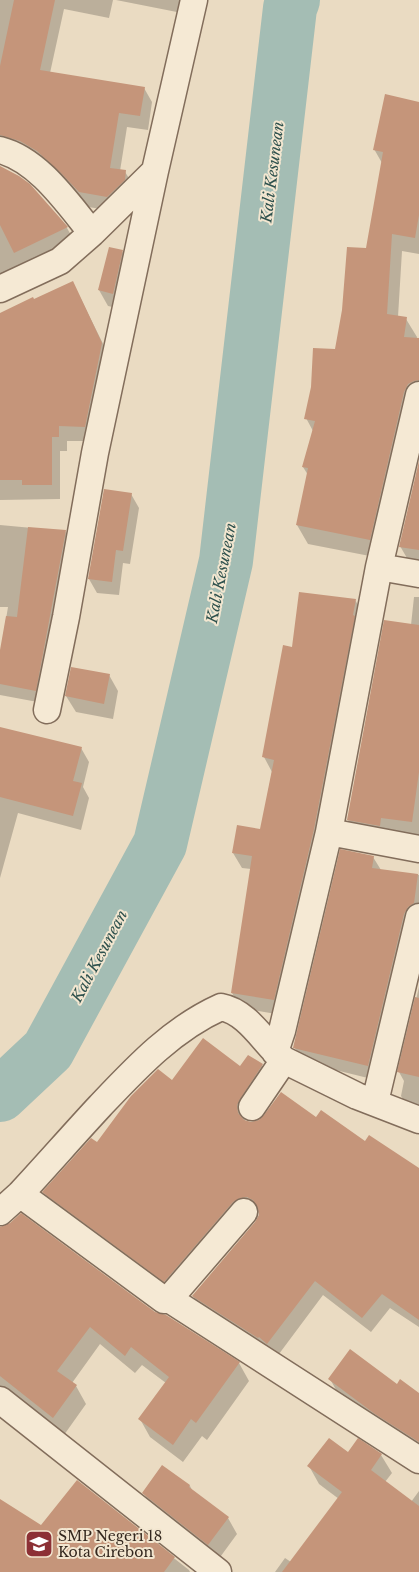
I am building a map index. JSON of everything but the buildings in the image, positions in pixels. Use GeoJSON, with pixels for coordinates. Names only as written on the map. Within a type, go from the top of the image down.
{"type":"FeatureCollection","features":[{"type":"Feature","properties":{"kind":"street"},"geometry":{"type":"LineString","coordinates":[[47,710],[66,617],[95,453],[155,171],[194,0]]}},
{"type":"Feature","properties":{"kind":"street"},"geometry":{"type":"LineString","coordinates":[[0,150],[24,160],[52,184],[92,233]]}},
{"type":"Feature","properties":{"kind":"street"},"geometry":{"type":"LineString","coordinates":[[0,289],[60,261],[92,233],[155,171]]}},
{"type":"Feature","properties":{"kind":"street"},"geometry":{"type":"LineString","coordinates":[[252,1107],[280,1056],[282,1031],[329,832],[379,567],[418,407]]}},
{"type":"Feature","properties":{"kind":"street"},"geometry":{"type":"LineString","coordinates":[[379,567],[419,574]]}},
{"type":"Feature","properties":{"kind":"street"},"geometry":{"type":"LineString","coordinates":[[329,832],[419,849]]}},
{"type":"Feature","properties":{"kind":"street"},"geometry":{"type":"LineString","coordinates":[[374,1102],[419,917]]}},
{"type":"Feature","properties":{"kind":"street"},"geometry":{"type":"LineString","coordinates":[[0,1212],[20,1194],[131,1073],[184,1027],[221,1008],[236,1012],[280,1056],[357,1096],[419,1120]]}},
{"type":"Feature","properties":{"kind":"street"},"geometry":{"type":"LineString","coordinates":[[20,1194],[164,1300],[169,1299],[419,1460]]}},
{"type":"Feature","properties":{"kind":"street"},"geometry":{"type":"LineString","coordinates":[[169,1299],[244,1212]]}},
{"type":"Feature","properties":{"kind":"street"},"geometry":{"type":"LineString","coordinates":[[0,1400],[218,1572]]}},
{"type":"Feature","properties":{"kind":"waterway","name":"Kali Kesunean"},"geometry":{"type":"LineString","coordinates":[[0,1095],[48,1050],[160,844],[226,561],[290,8],[293,0]]}},
{"type":"Feature","properties":{"kind":"place","name":"SMP Negeri 18 Kota Cirebon"},"geometry":{"type":"Point","coordinates":[39,1544]}}]}
